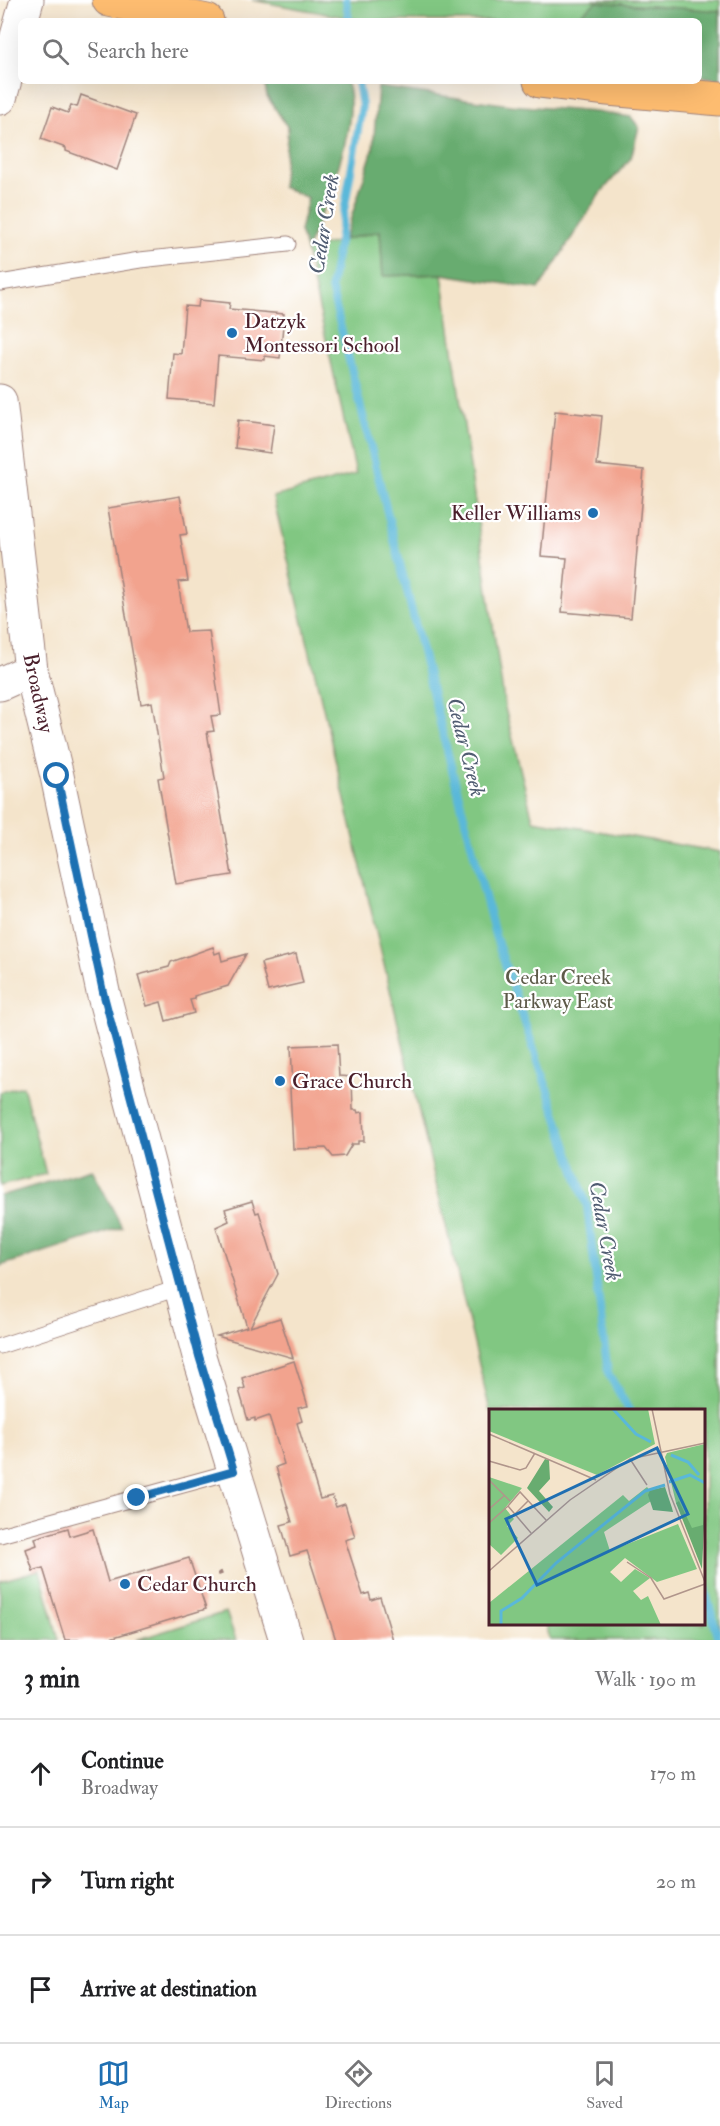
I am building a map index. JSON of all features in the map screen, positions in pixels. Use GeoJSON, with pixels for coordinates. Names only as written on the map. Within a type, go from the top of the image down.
{"type":"FeatureCollection","features":[{"type":"Feature","properties":{"kind":"main road"},"geometry":{"type":"LineString","coordinates":[[109,0],[193,18]]}},
{"type":"Feature","properties":{"kind":"main road"},"geometry":{"type":"LineString","coordinates":[[566,84],[720,99]]}},
{"type":"Feature","properties":{"kind":"street"},"geometry":{"type":"LineString","coordinates":[[22,18],[27,0]]}},
{"type":"Feature","properties":{"kind":"street"},"geometry":{"type":"LineString","coordinates":[[0,98],[18,33]]}},
{"type":"Feature","properties":{"kind":"street","name":"Broadway"},"geometry":{"type":"LineString","coordinates":[[0,401],[31,670],[57,776],[103,992],[199,1356],[286,1640]]}},
{"type":"Feature","properties":{"kind":"street"},"geometry":{"type":"LineString","coordinates":[[0,684],[31,670]]}},
{"type":"Feature","properties":{"kind":"lane"},"geometry":{"type":"LineString","coordinates":[[0,283],[140,260],[288,244]]}},
{"type":"Feature","properties":{"kind":"lane"},"geometry":{"type":"LineString","coordinates":[[0,1346],[181,1287]]}},
{"type":"Feature","properties":{"kind":"lane"},"geometry":{"type":"LineString","coordinates":[[0,1535],[234,1471]]}},
{"type":"Feature","properties":{"kind":"path"},"geometry":{"type":"LineString","coordinates":[[218,1574],[224,1572]]}},
{"type":"Feature","properties":{"kind":"green space"},"geometry":{"type":"Polygon","coordinates":[[[252,0],[720,0],[720,79],[702,76],[702,18],[349,18],[252,0]]]}},
{"type":"Feature","properties":{"kind":"green space"},"geometry":{"type":"Polygon","coordinates":[[[596,2],[720,11],[720,79],[702,76],[702,18],[576,18],[596,2]]]}},
{"type":"Feature","properties":{"kind":"green space"},"geometry":{"type":"Polygon","coordinates":[[[265,84],[346,84],[350,98],[349,119],[339,166],[306,250],[300,231],[308,198],[282,187],[288,128],[267,96],[265,84]]]}},
{"type":"Feature","properties":{"kind":"green space"},"geometry":{"type":"Polygon","coordinates":[[[378,87],[511,105],[631,117],[639,127],[631,158],[599,195],[539,289],[442,274],[383,276],[380,231],[344,240],[373,149],[378,87]]]}},
{"type":"Feature","properties":{"kind":"green space","name":"Cedar Creek Parkway East"},"geometry":{"type":"Polygon","coordinates":[[[380,230],[383,276],[442,274],[505,708],[533,820],[720,852],[720,1640],[550,1640],[546,1625],[705,1625],[705,1409],[490,1409],[273,497],[356,474],[306,250],[380,230]]]}},
{"type":"Feature","properties":{"kind":"green space"},"geometry":{"type":"Polygon","coordinates":[[[23,1086],[46,1174],[0,1186],[0,1092],[23,1086]]]}},
{"type":"Feature","properties":{"kind":"green space"},"geometry":{"type":"Polygon","coordinates":[[[92,1169],[122,1227],[0,1266],[0,1196],[92,1169]]]}},
{"type":"Feature","properties":{"kind":"green space"},"geometry":{"type":"Polygon","coordinates":[[[40,1570],[59,1640],[0,1640],[0,1581],[40,1570]]]}},
{"type":"Feature","properties":{"kind":"green space"},"geometry":{"type":"Polygon","coordinates":[[[226,1612],[236,1640],[136,1640],[226,1612]]]}},
{"type":"Feature","properties":{"kind":"building"},"geometry":{"type":"Polygon","coordinates":[[[81,95],[136,115],[117,170],[41,139],[52,107],[68,113],[71,105],[77,107],[81,95]]]}},
{"type":"Feature","properties":{"kind":"building","name":"Datzyk Montessori School"},"geometry":{"type":"Polygon","coordinates":[[[199,300],[230,303],[229,309],[284,314],[280,358],[265,356],[265,360],[218,356],[214,403],[169,399],[173,353],[181,354],[185,306],[198,307],[199,300]]]}},
{"type":"Feature","properties":{"kind":"building","name":"Keller Williams"},"geometry":{"type":"Polygon","coordinates":[[[555,411],[602,416],[597,465],[644,470],[631,618],[562,612],[567,558],[541,556],[555,411]]]}},
{"type":"Feature","properties":{"kind":"building"},"geometry":{"type":"Polygon","coordinates":[[[238,420],[274,425],[270,453],[235,448],[238,420]]]}},
{"type":"Feature","properties":{"kind":"building"},"geometry":{"type":"Polygon","coordinates":[[[180,496],[187,534],[180,535],[188,581],[178,582],[186,632],[209,631],[221,715],[211,716],[214,731],[207,732],[232,875],[176,884],[158,778],[164,777],[152,702],[141,704],[108,508],[180,496]]]}},
{"type":"Feature","properties":{"kind":"building"},"geometry":{"type":"Polygon","coordinates":[[[213,947],[215,954],[220,952],[222,961],[246,954],[228,986],[194,996],[195,999],[190,1000],[194,1013],[166,1021],[161,1002],[147,1006],[138,975],[169,967],[171,962],[213,947]]]}},
{"type":"Feature","properties":{"kind":"building"},"geometry":{"type":"Polygon","coordinates":[[[296,954],[303,983],[268,991],[261,963],[296,954]]]}},
{"type":"Feature","properties":{"kind":"building"},"geometry":{"type":"Polygon","coordinates":[[[337,1044],[339,1076],[352,1077],[353,1110],[357,1110],[358,1113],[363,1112],[364,1141],[352,1144],[345,1156],[333,1157],[326,1148],[293,1149],[290,1088],[293,1088],[291,1046],[337,1044]]]}},
{"type":"Feature","properties":{"kind":"building"},"geometry":{"type":"Polygon","coordinates":[[[252,1201],[256,1213],[259,1212],[278,1274],[250,1327],[280,1318],[293,1358],[217,1336],[247,1327],[216,1227],[229,1221],[225,1209],[252,1201]]]}},
{"type":"Feature","properties":{"kind":"building"},"geometry":{"type":"Polygon","coordinates":[[[294,1361],[308,1406],[298,1408],[302,1421],[297,1423],[320,1499],[332,1496],[336,1507],[345,1504],[355,1537],[345,1540],[363,1595],[369,1593],[371,1600],[380,1597],[393,1640],[336,1640],[307,1551],[290,1556],[281,1525],[292,1522],[276,1467],[284,1464],[269,1416],[255,1421],[255,1418],[248,1420],[239,1390],[245,1388],[242,1378],[294,1361]]]}},
{"type":"Feature","properties":{"kind":"building","name":"Cedar Church"},"geometry":{"type":"Polygon","coordinates":[[[68,1528],[70,1536],[93,1529],[108,1582],[189,1558],[206,1609],[104,1640],[65,1640],[43,1568],[33,1571],[26,1549],[37,1545],[35,1538],[68,1528]]]}},
{"type":"Feature","properties":{"kind":"waterway","name":"Cedar Creek"},"geometry":{"type":"LineString","coordinates":[[346,0],[349,18]]}},
{"type":"Feature","properties":{"kind":"waterway","name":"Cedar Creek"},"geometry":{"type":"LineString","coordinates":[[358,84],[362,106],[331,288],[495,935],[587,1206],[608,1373],[628,1409]]}},
{"type":"Feature","properties":{"kind":"waterway","name":"Cedar Creek"},"geometry":{"type":"LineString","coordinates":[[705,1590],[719,1640]]}},
{"type":"Feature","properties":{"kind":"place","name":"Datzyk Montessori School"},"geometry":{"type":"Point","coordinates":[232,333]}},
{"type":"Feature","properties":{"kind":"place","name":"Keller Williams"},"geometry":{"type":"Point","coordinates":[593,513]}},
{"type":"Feature","properties":{"kind":"place","name":"Grace Church"},"geometry":{"type":"Point","coordinates":[280,1081]}},
{"type":"Feature","properties":{"kind":"place","name":"Cedar Church"},"geometry":{"type":"Point","coordinates":[125,1584]}},
{"type":"Feature","properties":{"kind":"route"},"geometry":{"type":"LineString","coordinates":[[57,776],[103,992],[199,1356],[234,1471],[137,1498]]}}]}
